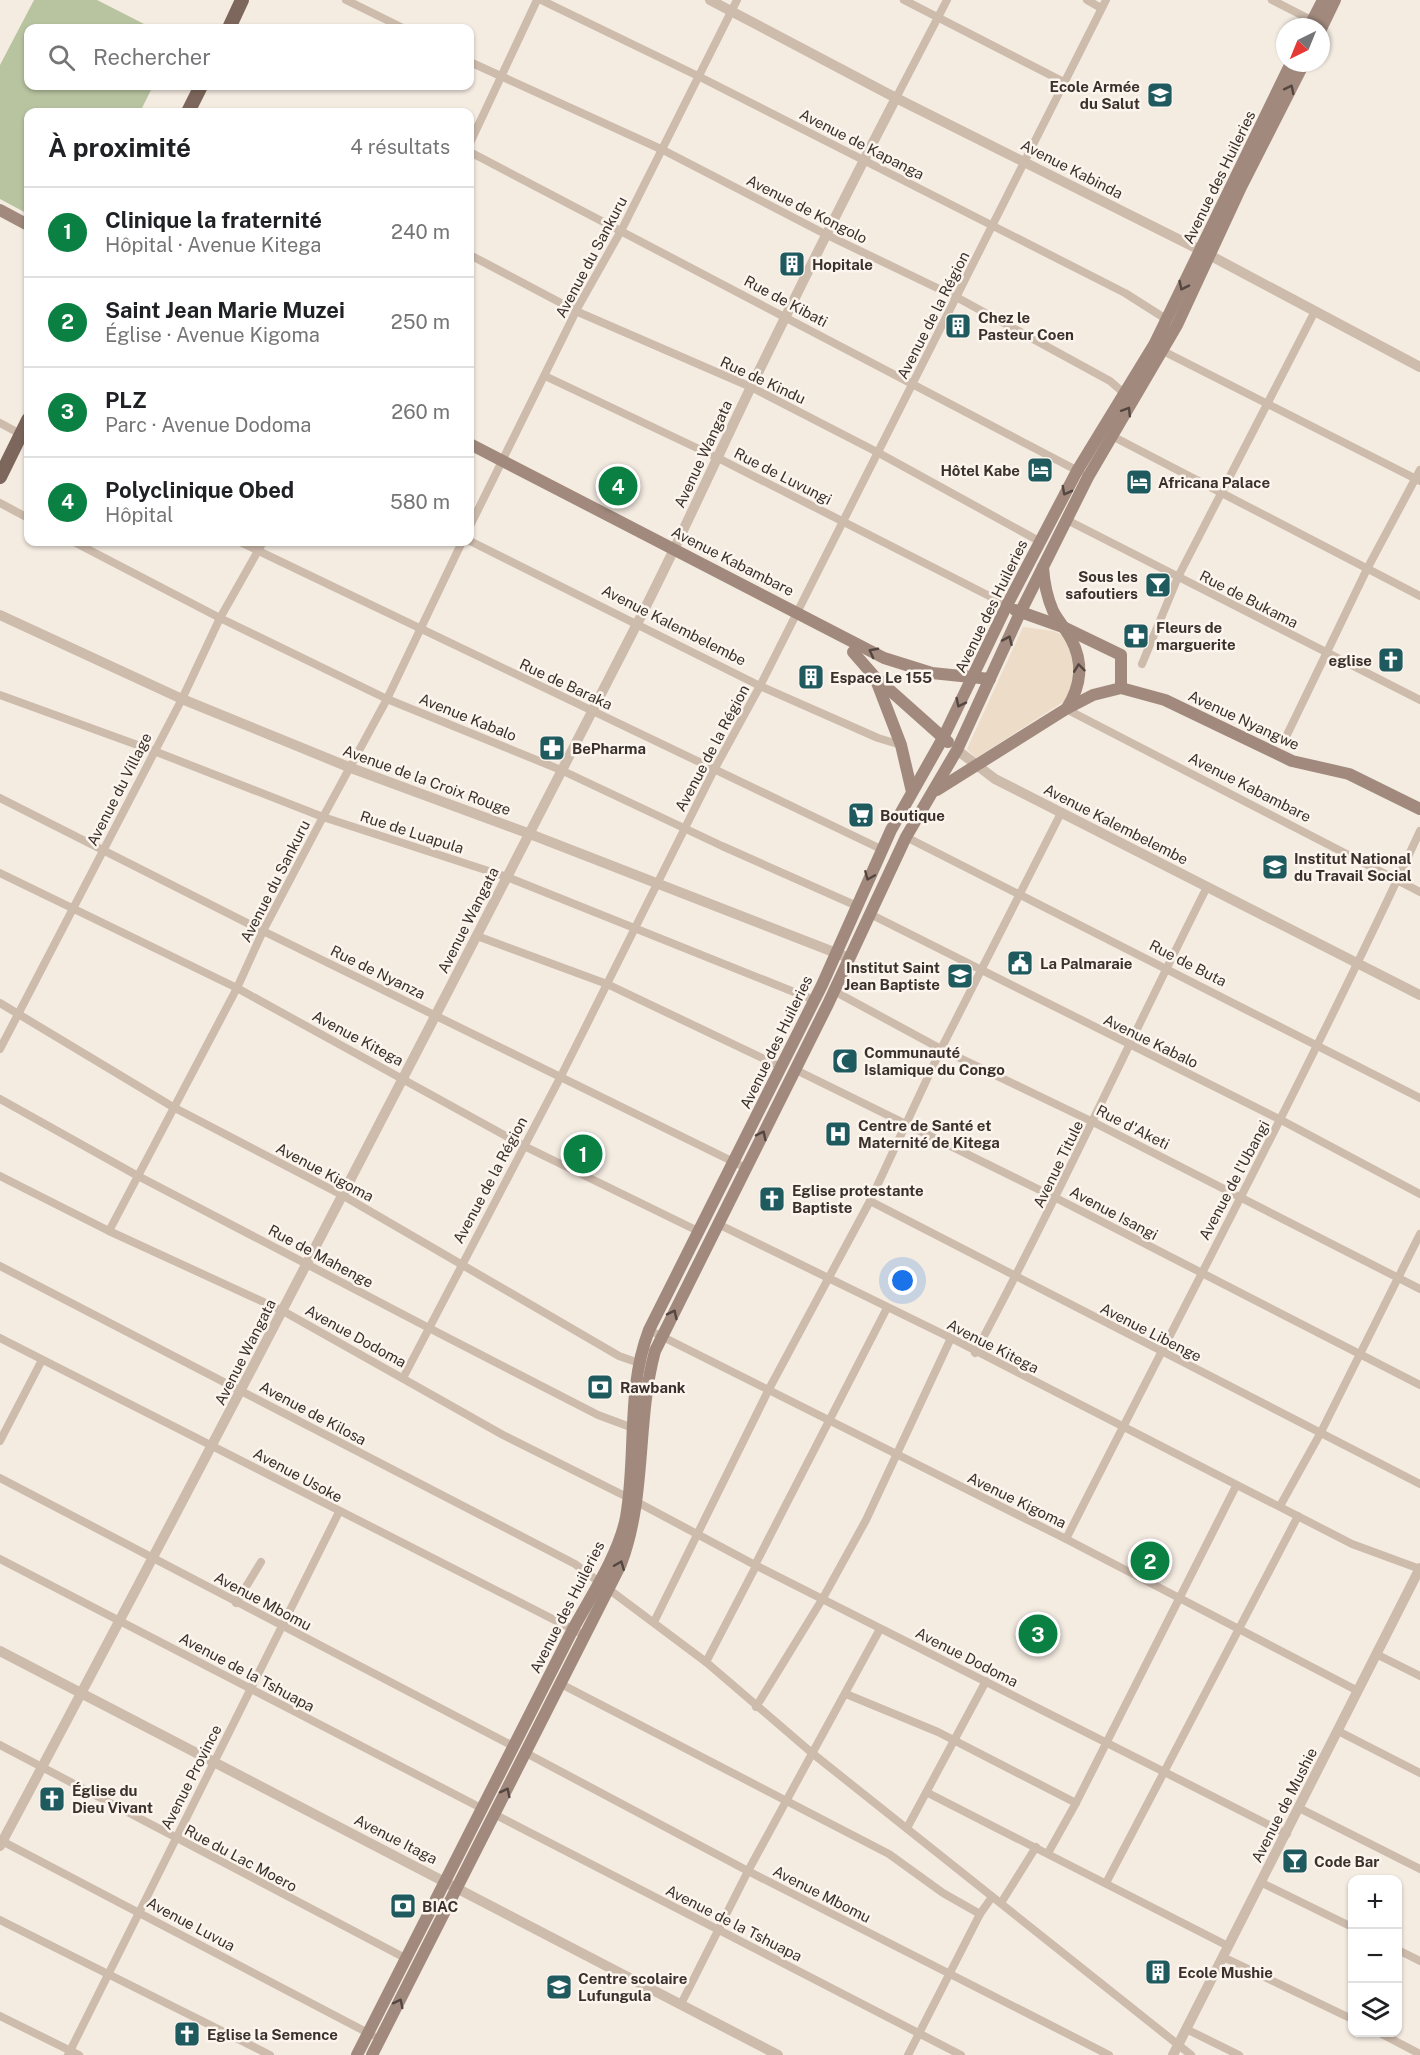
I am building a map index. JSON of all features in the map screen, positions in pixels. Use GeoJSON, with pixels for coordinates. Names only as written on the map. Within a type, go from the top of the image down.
{"type":"FeatureCollection","features":[{"type":"Feature","properties":{"kind":"main road"},"geometry":{"type":"LineString","coordinates":[[231,24],[243,0]]}},
{"type":"Feature","properties":{"kind":"main road"},"geometry":{"type":"LineString","coordinates":[[1318,18],[1323,0]]}},
{"type":"Feature","properties":{"kind":"main road"},"geometry":{"type":"LineString","coordinates":[[1322,18],[1335,0]]}},
{"type":"Feature","properties":{"kind":"main road","name":"Avenue des Huileries"},"geometry":{"type":"LineString","coordinates":[[357,2055],[446,1881],[526,1753],[584,1635],[605,1585],[633,1500],[649,1378],[655,1351],[834,991],[906,837],[957,750],[1066,520],[1088,477],[1163,351],[1287,72]]}},
{"type":"Feature","properties":{"kind":"main road","name":"Avenue des Huileries"},"geometry":{"type":"LineString","coordinates":[[633,1500],[633,1428],[639,1363],[649,1330],[814,1000],[881,849],[943,738],[1039,541],[1077,471],[1125,394],[1205,252],[1299,72]]}},
{"type":"Feature","properties":{"kind":"main road"},"geometry":{"type":"LineString","coordinates":[[190,108],[199,90]]}},
{"type":"Feature","properties":{"kind":"main road"},"geometry":{"type":"LineString","coordinates":[[0,210],[24,223]]}},
{"type":"Feature","properties":{"kind":"main road"},"geometry":{"type":"LineString","coordinates":[[0,477],[24,438]]}},
{"type":"Feature","properties":{"kind":"main road","name":"Avenue Kabambare"},"geometry":{"type":"LineString","coordinates":[[474,446],[798,611],[884,658],[918,670],[990,679]]}},
{"type":"Feature","properties":{"kind":"main road"},"geometry":{"type":"LineString","coordinates":[[1043,567],[1045,589],[1075,648],[1080,677],[1077,693],[1066,709]]}},
{"type":"Feature","properties":{"kind":"main road"},"geometry":{"type":"LineString","coordinates":[[1007,605],[1020,613],[1063,627],[1120,655],[1121,688]]}},
{"type":"Feature","properties":{"kind":"main road","name":"Avenue Kalembelembe"},"geometry":{"type":"LineString","coordinates":[[853,652],[874,676],[957,750]]}},
{"type":"Feature","properties":{"kind":"main road"},"geometry":{"type":"LineString","coordinates":[[874,676],[901,745],[912,792]]}},
{"type":"Feature","properties":{"kind":"main road","name":"Avenue Nyangwe"},"geometry":{"type":"LineString","coordinates":[[934,792],[1066,709],[1093,695],[1121,688],[1165,700],[1292,761],[1349,774],[1420,809]]}},
{"type":"Feature","properties":{"kind":"main road","name":"Avenue des Huileries"},"geometry":{"type":"LineString","coordinates":[[372,2055],[458,1887],[513,1746],[573,1629],[605,1585]]}},
{"type":"Feature","properties":{"kind":"street"},"geometry":{"type":"LineString","coordinates":[[346,0],[395,24]]}},
{"type":"Feature","properties":{"kind":"street"},"geometry":{"type":"LineString","coordinates":[[474,133],[539,0]]}},
{"type":"Feature","properties":{"kind":"street","name":"Avenue de Kapanga"},"geometry":{"type":"LineString","coordinates":[[539,0],[698,76],[1125,293],[1166,319]]}},
{"type":"Feature","properties":{"kind":"street","name":"Avenue Kabinda"},"geometry":{"type":"LineString","coordinates":[[710,0],[896,98],[1205,252],[1314,313],[1420,367]]}},
{"type":"Feature","properties":{"kind":"street","name":"Avenue du Sankuru"},"geometry":{"type":"LineString","coordinates":[[474,518],[576,311],[663,150],[737,0]]}},
{"type":"Feature","properties":{"kind":"street"},"geometry":{"type":"LineString","coordinates":[[904,0],[1064,82]]}},
{"type":"Feature","properties":{"kind":"street","name":"Avenue Wangata"},"geometry":{"type":"LineString","coordinates":[[1,1843],[284,1311],[530,834],[675,548],[751,387],[864,161],[947,0]]}},
{"type":"Feature","properties":{"kind":"street"},"geometry":{"type":"LineString","coordinates":[[1087,0],[1103,4]]}},
{"type":"Feature","properties":{"kind":"street"},"geometry":{"type":"LineString","coordinates":[[1272,0],[1302,18]]}},
{"type":"Feature","properties":{"kind":"street","name":"Avenue de la Région"},"geometry":{"type":"LineString","coordinates":[[404,1378],[561,1076],[714,770],[760,686],[877,452],[958,298],[1103,4]]}},
{"type":"Feature","properties":{"kind":"street","name":"Avenue de Kongolo"},"geometry":{"type":"LineString","coordinates":[[474,64],[663,150],[827,235],[958,298],[1110,381],[1125,394]]}},
{"type":"Feature","properties":{"kind":"street","name":"Rue de Kibati"},"geometry":{"type":"LineString","coordinates":[[474,154],[622,229],[1088,477]]}},
{"type":"Feature","properties":{"kind":"street","name":"Rue de Kindu"},"geometry":{"type":"LineString","coordinates":[[474,257],[576,311],[751,387],[877,452],[1039,541]]}},
{"type":"Feature","properties":{"kind":"street"},"geometry":{"type":"LineString","coordinates":[[1142,664],[1178,577],[1314,313]]}},
{"type":"Feature","properties":{"kind":"street"},"geometry":{"type":"LineString","coordinates":[[1163,351],[1418,480]]}},
{"type":"Feature","properties":{"kind":"street","name":"Rue de Luvungi"},"geometry":{"type":"LineString","coordinates":[[545,376],[717,458],[1007,605]]}},
{"type":"Feature","properties":{"kind":"street"},"geometry":{"type":"LineString","coordinates":[[0,423],[24,435]]}},
{"type":"Feature","properties":{"kind":"street"},"geometry":{"type":"LineString","coordinates":[[1112,436],[1420,596]]}},
{"type":"Feature","properties":{"kind":"street"},"geometry":{"type":"LineString","coordinates":[[1284,741],[1367,569],[1418,480],[1420,470]]}},
{"type":"Feature","properties":{"kind":"street"},"geometry":{"type":"LineString","coordinates":[[0,503],[24,516]]}},
{"type":"Feature","properties":{"kind":"street","name":"Rue de Bukama"},"geometry":{"type":"LineString","coordinates":[[1066,520],[1420,700]]}},
{"type":"Feature","properties":{"kind":"street","name":"Avenue Kalembelembe"},"geometry":{"type":"LineString","coordinates":[[474,543],[638,622],[760,686],[878,738],[901,745]]}},
{"type":"Feature","properties":{"kind":"street","name":"Avenue Kabalo"},"geometry":{"type":"LineString","coordinates":[[82,546],[220,618],[387,699],[561,770],[686,827],[722,846],[857,906]]}},
{"type":"Feature","properties":{"kind":"street","name":"Rue de Baraka"},"geometry":{"type":"LineString","coordinates":[[249,546],[881,849]]}},
{"type":"Feature","properties":{"kind":"street","name":"Avenue du Village"},"geometry":{"type":"LineString","coordinates":[[0,1049],[182,699],[220,618],[260,546]]}},
{"type":"Feature","properties":{"kind":"street","name":"Avenue du Sankuru"},"geometry":{"type":"LineString","coordinates":[[109,1231],[237,988],[263,931],[387,699],[460,546]]}},
{"type":"Feature","properties":{"kind":"street","name":"Avenue de la Croix Rouge"},"geometry":{"type":"LineString","coordinates":[[0,615],[182,699],[351,768],[530,834],[849,958]]}},
{"type":"Feature","properties":{"kind":"street","name":"Avenue Kalembelembe"},"geometry":{"type":"LineString","coordinates":[[833,631],[853,652]]}},
{"type":"Feature","properties":{"kind":"street","name":"Rue de Luapula"},"geometry":{"type":"LineString","coordinates":[[0,696],[154,751],[323,817],[507,877],[814,1000]]}},
{"type":"Feature","properties":{"kind":"street","name":"Avenue Kabambare"},"geometry":{"type":"LineString","coordinates":[[1066,709],[1420,892]]}},
{"type":"Feature","properties":{"kind":"street","name":"Avenue Kalembelembe"},"geometry":{"type":"LineString","coordinates":[[957,750],[995,780],[1420,995]]}},
{"type":"Feature","properties":{"kind":"street","name":"Rue de Nyanza"},"geometry":{"type":"LineString","coordinates":[[0,798],[263,931],[746,1168]]}},
{"type":"Feature","properties":{"kind":"street"},"geometry":{"type":"LineString","coordinates":[[654,1622],[769,1389],[870,1201],[941,1049],[1061,813]]}},
{"type":"Feature","properties":{"kind":"street","name":"Avenue de l'Ubangi"},"geometry":{"type":"LineString","coordinates":[[1066,1539],[1318,1046],[1420,831]]}},
{"type":"Feature","properties":{"kind":"street","name":"Rue de Buta"},"geometry":{"type":"LineString","coordinates":[[906,837],[1167,967],[1420,1098]]}},
{"type":"Feature","properties":{"kind":"street","name":"Avenue Kitega"},"geometry":{"type":"LineString","coordinates":[[0,873],[237,988],[524,1146],[700,1232]]}},
{"type":"Feature","properties":{"kind":"street","name":"Avenue Titule"},"geometry":{"type":"LineString","coordinates":[[975,1353],[1056,1198],[1127,1045],[1207,887]]}},
{"type":"Feature","properties":{"kind":"street","name":"Avenue Kabalo"},"geometry":{"type":"LineString","coordinates":[[870,914],[1127,1045],[1281,1120],[1420,1194]]}},
{"type":"Feature","properties":{"kind":"street"},"geometry":{"type":"LineString","coordinates":[[477,936],[607,984],[781,1067]]}},
{"type":"Feature","properties":{"kind":"street","name":"Rue d'Aketi"},"geometry":{"type":"LineString","coordinates":[[834,991],[941,1049],[1093,1122],[1420,1289]]}},
{"type":"Feature","properties":{"kind":"street","name":"Avenue Kigoma"},"geometry":{"type":"LineString","coordinates":[[0,1003],[173,1107],[342,1195],[619,1356],[639,1363]]}},
{"type":"Feature","properties":{"kind":"street","name":"Avenue Isangi"},"geometry":{"type":"LineString","coordinates":[[794,1069],[908,1123],[1420,1385]]}},
{"type":"Feature","properties":{"kind":"street","name":"Rue de Mahenge"},"geometry":{"type":"LineString","coordinates":[[0,1099],[138,1176],[429,1328],[598,1414],[633,1428]]}},
{"type":"Feature","properties":{"kind":"street","name":"Avenue Dodoma"},"geometry":{"type":"LineString","coordinates":[[0,1176],[109,1231],[284,1311],[504,1435],[633,1500],[756,1566],[1287,1834]]}},
{"type":"Feature","properties":{"kind":"street","name":"Avenue Libenge"},"geometry":{"type":"LineString","coordinates":[[870,1201],[1420,1484]]}},
{"type":"Feature","properties":{"kind":"street","name":"Avenue Kitega"},"geometry":{"type":"LineString","coordinates":[[718,1224],[951,1338],[975,1353],[1352,1544],[1420,1568]]}},
{"type":"Feature","properties":{"kind":"street"},"geometry":{"type":"LineString","coordinates":[[1280,1506],[1320,1434],[1420,1234]]}},
{"type":"Feature","properties":{"kind":"street","name":"Avenue de Kilosa"},"geometry":{"type":"LineString","coordinates":[[0,1266],[242,1390],[332,1440],[539,1544],[605,1585],[706,1662],[812,1753],[1191,2055]]}},
{"type":"Feature","properties":{"kind":"street"},"geometry":{"type":"LineString","coordinates":[[706,1662],[887,1308]]}},
{"type":"Feature","properties":{"kind":"street","name":"Avenue Kigoma"},"geometry":{"type":"LineString","coordinates":[[649,1330],[1066,1539],[1358,1691]]}},
{"type":"Feature","properties":{"kind":"street","name":"Avenue Usoke"},"geometry":{"type":"LineString","coordinates":[[0,1338],[584,1635]]}},
{"type":"Feature","properties":{"kind":"street"},"geometry":{"type":"LineString","coordinates":[[756,1707],[823,1598],[897,1456],[951,1338]]}},
{"type":"Feature","properties":{"kind":"street"},"geometry":{"type":"LineString","coordinates":[[0,1441],[42,1360]]}},
{"type":"Feature","properties":{"kind":"street","name":"Avenue Mbomu"},"geometry":{"type":"LineString","coordinates":[[0,1478],[283,1628],[513,1746]]}},
{"type":"Feature","properties":{"kind":"street"},"geometry":{"type":"LineString","coordinates":[[1048,1853],[1076,1803],[1236,1486]]}},
{"type":"Feature","properties":{"kind":"street","name":"Avenue Province"},"geometry":{"type":"LineString","coordinates":[[72,2054],[138,1911],[283,1628],[339,1512]]}},
{"type":"Feature","properties":{"kind":"street"},"geometry":{"type":"LineString","coordinates":[[1106,1883],[1298,1516]]}},
{"type":"Feature","properties":{"kind":"street","name":"Avenue de la Tshuapa"},"geometry":{"type":"LineString","coordinates":[[0,1559],[961,2055]]}},
{"type":"Feature","properties":{"kind":"street"},"geometry":{"type":"LineString","coordinates":[[236,1602],[261,1562]]}},
{"type":"Feature","properties":{"kind":"street","name":"Avenue de Mushie"},"geometry":{"type":"LineString","coordinates":[[1173,2055],[1420,1568]]}},
{"type":"Feature","properties":{"kind":"street"},"geometry":{"type":"LineString","coordinates":[[681,2004],[786,1799],[880,1629]]}},
{"type":"Feature","properties":{"kind":"street","name":"Avenue Itaga"},"geometry":{"type":"LineString","coordinates":[[0,1651],[778,2055]]}},
{"type":"Feature","properties":{"kind":"street"},"geometry":{"type":"LineString","coordinates":[[1376,1654],[1420,1676]]}},
{"type":"Feature","properties":{"kind":"street"},"geometry":{"type":"LineString","coordinates":[[907,1828],[928,1793],[986,1682]]}},
{"type":"Feature","properties":{"kind":"street"},"geometry":{"type":"LineString","coordinates":[[561,1684],[889,1854],[943,1893],[980,1914]]}},
{"type":"Feature","properties":{"kind":"street"},"geometry":{"type":"LineString","coordinates":[[846,1694],[954,1742],[1076,1803]]}},
{"type":"Feature","properties":{"kind":"street"},"geometry":{"type":"LineString","coordinates":[[1338,1731],[1420,1773]]}},
{"type":"Feature","properties":{"kind":"street","name":"Rue du Lac Moero"},"geometry":{"type":"LineString","coordinates":[[0,1745],[407,1959]]}},
{"type":"Feature","properties":{"kind":"street","name":"Avenue Mbomu"},"geometry":{"type":"LineString","coordinates":[[526,1753],[748,1871],[1109,2055]]}},
{"type":"Feature","properties":{"kind":"street"},"geometry":{"type":"LineString","coordinates":[[928,1793],[1036,1846],[1228,1946]]}},
{"type":"Feature","properties":{"kind":"street"},"geometry":{"type":"LineString","coordinates":[[1299,1808],[1420,1869]]}},
{"type":"Feature","properties":{"kind":"street","name":"Avenue Luvua"},"geometry":{"type":"LineString","coordinates":[[1,1843],[138,1911],[380,2039]]}},
{"type":"Feature","properties":{"kind":"street"},"geometry":{"type":"LineString","coordinates":[[1001,1904],[1036,1846]]}},
{"type":"Feature","properties":{"kind":"street"},"geometry":{"type":"LineString","coordinates":[[1262,1883],[1348,1926]]}},
{"type":"Feature","properties":{"kind":"street"},"geometry":{"type":"LineString","coordinates":[[908,2055],[980,1914],[992,1898]]}},
{"type":"Feature","properties":{"kind":"street"},"geometry":{"type":"LineString","coordinates":[[0,1920],[270,2055]]}},
{"type":"Feature","properties":{"kind":"street"},"geometry":{"type":"LineString","coordinates":[[1402,1952],[1420,1961]]}},
{"type":"Feature","properties":{"kind":"street"},"geometry":{"type":"LineString","coordinates":[[1223,1956],[1348,2017]]}},
{"type":"Feature","properties":{"kind":"street"},"geometry":{"type":"LineString","coordinates":[[0,2016],[72,2054]]}},
{"type":"Feature","properties":{"kind":"street"},"geometry":{"type":"LineString","coordinates":[[1186,2029],[1239,2055]]}},
{"type":"Feature","properties":{"kind":"street"},"geometry":{"type":"LineString","coordinates":[[1388,2037],[1420,2054]]}},
{"type":"Feature","properties":{"kind":"green space"},"geometry":{"type":"Polygon","coordinates":[[[34,0],[97,0],[144,24],[24,24],[24,90],[151,90],[142,108],[24,108],[24,212],[0,199],[0,65],[34,0]]]}},
{"type":"Feature","properties":{"kind":"shaded area"},"geometry":{"type":"Polygon","coordinates":[[[1023,627],[1053,631],[1071,638],[1077,693],[976,758],[967,749],[1023,627]]]}},
{"type":"Feature","properties":{"kind":"place","name":"Ecole Armée du Salut"},"geometry":{"type":"Point","coordinates":[1160,95]}},
{"type":"Feature","properties":{"kind":"place","name":"Hopitale"},"geometry":{"type":"Point","coordinates":[792,264]}},
{"type":"Feature","properties":{"kind":"place","name":"Chez le Pasteur Coen"},"geometry":{"type":"Point","coordinates":[958,326]}},
{"type":"Feature","properties":{"kind":"place","name":"Hôtel Kabe"},"geometry":{"type":"Point","coordinates":[1040,470]}},
{"type":"Feature","properties":{"kind":"place","name":"Africana Palace"},"geometry":{"type":"Point","coordinates":[1139,482]}},
{"type":"Feature","properties":{"kind":"place","name":"Polyclinique Obed"},"geometry":{"type":"Point","coordinates":[618,486]}},
{"type":"Feature","properties":{"kind":"place","name":"Sous les safoutiers"},"geometry":{"type":"Point","coordinates":[1158,585]}},
{"type":"Feature","properties":{"kind":"place","name":"Fleurs de marguerite"},"geometry":{"type":"Point","coordinates":[1136,636]}},
{"type":"Feature","properties":{"kind":"place","name":"eglise"},"geometry":{"type":"Point","coordinates":[1391,660]}},
{"type":"Feature","properties":{"kind":"place","name":"Espace Le 155"},"geometry":{"type":"Point","coordinates":[811,677]}},
{"type":"Feature","properties":{"kind":"place","name":"BePharma"},"geometry":{"type":"Point","coordinates":[552,748]}},
{"type":"Feature","properties":{"kind":"place","name":"Boutique"},"geometry":{"type":"Point","coordinates":[861,815]}},
{"type":"Feature","properties":{"kind":"place","name":"Institut National du Travail Social"},"geometry":{"type":"Point","coordinates":[1275,867]}},
{"type":"Feature","properties":{"kind":"place","name":"La Palmaraie"},"geometry":{"type":"Point","coordinates":[1020,963]}},
{"type":"Feature","properties":{"kind":"place","name":"Institut Saint Jean Baptiste"},"geometry":{"type":"Point","coordinates":[960,976]}},
{"type":"Feature","properties":{"kind":"place","name":"Communauté Islamique du Congo"},"geometry":{"type":"Point","coordinates":[845,1061]}},
{"type":"Feature","properties":{"kind":"place","name":"Centre de Santé et Maternité de Kitega"},"geometry":{"type":"Point","coordinates":[838,1134]}},
{"type":"Feature","properties":{"kind":"place","name":"Clinique la fraternité"},"geometry":{"type":"Point","coordinates":[583,1154]}},
{"type":"Feature","properties":{"kind":"place","name":"Eglise protestante Baptiste"},"geometry":{"type":"Point","coordinates":[772,1199]}},
{"type":"Feature","properties":{"kind":"place","name":"Rawbank"},"geometry":{"type":"Point","coordinates":[600,1387]}},
{"type":"Feature","properties":{"kind":"place","name":"Saint Jean Marie Muzei"},"geometry":{"type":"Point","coordinates":[1150,1561]}},
{"type":"Feature","properties":{"kind":"place","name":"PLZ"},"geometry":{"type":"Point","coordinates":[1038,1634]}},
{"type":"Feature","properties":{"kind":"place","name":"Église du Dieu Vivant"},"geometry":{"type":"Point","coordinates":[52,1799]}},
{"type":"Feature","properties":{"kind":"place","name":"Code Bar"},"geometry":{"type":"Point","coordinates":[1295,1861]}},
{"type":"Feature","properties":{"kind":"place","name":"BIAC"},"geometry":{"type":"Point","coordinates":[403,1906]}},
{"type":"Feature","properties":{"kind":"place","name":"Ecole Mushie"},"geometry":{"type":"Point","coordinates":[1158,1972]}},
{"type":"Feature","properties":{"kind":"place","name":"Centre scolaire Lufungula"},"geometry":{"type":"Point","coordinates":[559,1987]}},
{"type":"Feature","properties":{"kind":"place","name":"Eglise la Semence"},"geometry":{"type":"Point","coordinates":[187,2034]}}]}
